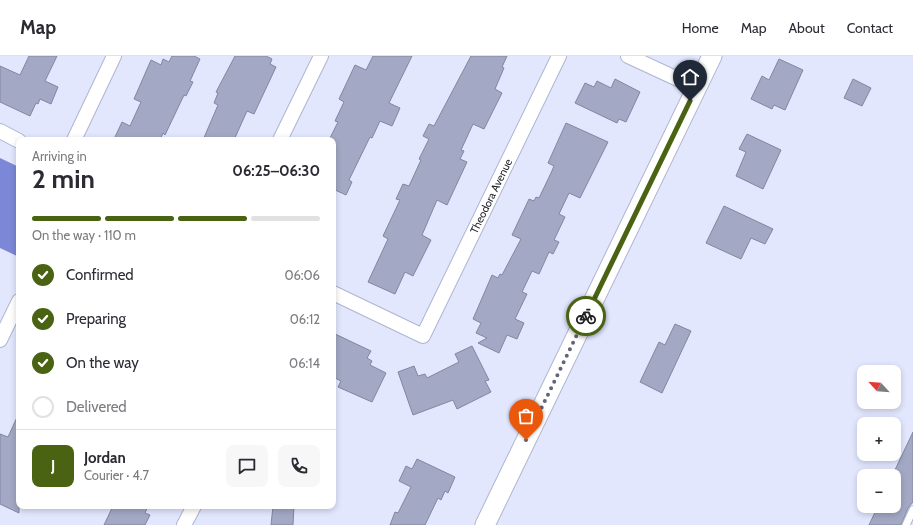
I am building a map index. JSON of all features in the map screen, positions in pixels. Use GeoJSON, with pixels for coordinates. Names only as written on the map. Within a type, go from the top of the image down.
{"type":"FeatureCollection","features":[{"type":"Feature","properties":{"kind":"street"},"geometry":{"type":"LineString","coordinates":[[75,137],[114,56]]}},
{"type":"Feature","properties":{"kind":"street"},"geometry":{"type":"LineString","coordinates":[[281,137],[321,56]]}},
{"type":"Feature","properties":{"kind":"street","name":"Theodora Avenue"},"geometry":{"type":"LineString","coordinates":[[336,294],[423,336],[559,56]]}},
{"type":"Feature","properties":{"kind":"street"},"geometry":{"type":"LineString","coordinates":[[628,56],[696,88]]}},
{"type":"Feature","properties":{"kind":"street"},"geometry":{"type":"LineString","coordinates":[[485,525],[712,56]]}},
{"type":"Feature","properties":{"kind":"street"},"geometry":{"type":"LineString","coordinates":[[0,131],[16,139]]}},
{"type":"Feature","properties":{"kind":"street"},"geometry":{"type":"LineString","coordinates":[[0,340],[16,307]]}},
{"type":"Feature","properties":{"kind":"street"},"geometry":{"type":"LineString","coordinates":[[184,525],[192,509]]}},
{"type":"Feature","properties":{"kind":"lane"},"geometry":{"type":"LineString","coordinates":[[906,525],[913,510]]}},
{"type":"Feature","properties":{"kind":"water"},"geometry":{"type":"Polygon","coordinates":[[[0,158],[16,166],[16,256],[0,248],[0,158]]]}},
{"type":"Feature","properties":{"kind":"building"},"geometry":{"type":"Polygon","coordinates":[[[29,56],[57,56],[45,81],[58,87],[51,104],[40,99],[38,104],[36,103],[30,116],[0,102],[0,66],[20,75],[29,56]]]}},
{"type":"Feature","properties":{"kind":"building"},"geometry":{"type":"Polygon","coordinates":[[[172,56],[194,56],[200,59],[190,81],[193,82],[186,96],[184,95],[165,135],[163,133],[161,137],[115,137],[122,122],[130,126],[141,102],[134,99],[151,60],[161,65],[163,59],[169,62],[172,56]]]}},
{"type":"Feature","properties":{"kind":"building"},"geometry":{"type":"Polygon","coordinates":[[[235,56],[266,56],[272,59],[270,64],[276,67],[254,114],[247,111],[235,137],[204,137],[218,105],[214,103],[218,93],[216,92],[235,56]]]}},
{"type":"Feature","properties":{"kind":"building"},"geometry":{"type":"Polygon","coordinates":[[[373,56],[412,56],[389,103],[400,108],[392,126],[380,121],[372,138],[370,137],[349,180],[352,182],[346,195],[336,190],[336,137],[330,137],[338,122],[335,121],[344,102],[339,99],[355,65],[366,70],[373,56]]]}},
{"type":"Feature","properties":{"kind":"building"},"geometry":{"type":"Polygon","coordinates":[[[471,56],[507,56],[502,67],[504,68],[495,89],[502,93],[484,129],[473,124],[461,150],[464,151],[460,159],[467,162],[447,205],[437,200],[422,235],[431,240],[413,276],[405,272],[395,294],[368,282],[388,239],[383,236],[400,200],[396,199],[403,184],[409,186],[421,160],[419,159],[429,139],[423,136],[429,124],[434,126],[471,56]]]}},
{"type":"Feature","properties":{"kind":"building"},"geometry":{"type":"Polygon","coordinates":[[[779,59],[803,70],[785,110],[774,105],[772,109],[751,99],[762,76],[769,80],[779,59]]]}},
{"type":"Feature","properties":{"kind":"building"},"geometry":{"type":"Polygon","coordinates":[[[615,79],[640,92],[626,122],[619,119],[617,123],[575,103],[585,83],[594,87],[597,81],[611,88],[615,79]]]}},
{"type":"Feature","properties":{"kind":"building"},"geometry":{"type":"Polygon","coordinates":[[[853,79],[871,88],[862,106],[844,98],[853,79]]]}},
{"type":"Feature","properties":{"kind":"building"},"geometry":{"type":"Polygon","coordinates":[[[566,123],[608,142],[580,198],[569,193],[559,214],[565,217],[554,240],[559,242],[553,254],[549,252],[539,274],[532,271],[522,292],[527,294],[515,319],[524,323],[517,339],[507,335],[499,353],[478,343],[487,338],[476,333],[481,323],[473,319],[492,275],[498,278],[500,274],[502,275],[521,239],[512,235],[529,199],[534,201],[536,197],[539,198],[554,166],[548,163],[566,123]]]}},
{"type":"Feature","properties":{"kind":"building"},"geometry":{"type":"Polygon","coordinates":[[[747,134],[781,150],[763,189],[736,176],[746,152],[739,149],[747,134]]]}},
{"type":"Feature","properties":{"kind":"building"},"geometry":{"type":"Polygon","coordinates":[[[724,206],[773,229],[765,244],[751,238],[741,259],[706,243],[724,206]]]}},
{"type":"Feature","properties":{"kind":"building"},"geometry":{"type":"Polygon","coordinates":[[[675,324],[691,331],[662,393],[640,382],[659,342],[665,345],[675,324]]]}},
{"type":"Feature","properties":{"kind":"building"},"geometry":{"type":"Polygon","coordinates":[[[336,334],[371,351],[367,358],[372,361],[370,365],[386,373],[372,402],[338,387],[341,381],[336,378],[336,334]]]}},
{"type":"Feature","properties":{"kind":"building"},"geometry":{"type":"Polygon","coordinates":[[[472,346],[489,380],[485,381],[491,392],[457,409],[453,400],[413,415],[398,372],[414,366],[418,376],[425,374],[427,378],[459,362],[455,354],[472,346]]]}},
{"type":"Feature","properties":{"kind":"building"},"geometry":{"type":"Polygon","coordinates":[[[16,420],[16,509],[19,509],[19,513],[0,504],[0,434],[8,437],[16,420]]]}},
{"type":"Feature","properties":{"kind":"building"},"geometry":{"type":"Polygon","coordinates":[[[913,432],[913,502],[908,508],[901,525],[869,525],[875,513],[901,513],[901,469],[895,469],[899,461],[901,461],[901,457],[913,432]]]}},
{"type":"Feature","properties":{"kind":"building"},"geometry":{"type":"Polygon","coordinates":[[[417,459],[455,477],[448,493],[445,491],[441,500],[438,498],[425,525],[390,525],[395,512],[398,513],[411,487],[399,481],[406,466],[412,469],[417,459]]]}},
{"type":"Feature","properties":{"kind":"building"},"geometry":{"type":"Polygon","coordinates":[[[112,509],[147,509],[145,513],[150,515],[145,525],[104,525],[112,509]]]}},
{"type":"Feature","properties":{"kind":"building"},"geometry":{"type":"Polygon","coordinates":[[[273,509],[294,509],[293,525],[271,525],[273,509]]]}},
{"type":"Feature","properties":{"kind":"way so far"},"geometry":{"type":"LineString","coordinates":[[526,440],[586,316]]}},
{"type":"Feature","properties":{"kind":"route"},"geometry":{"type":"LineString","coordinates":[[586,316],[690,101]]}}]}
